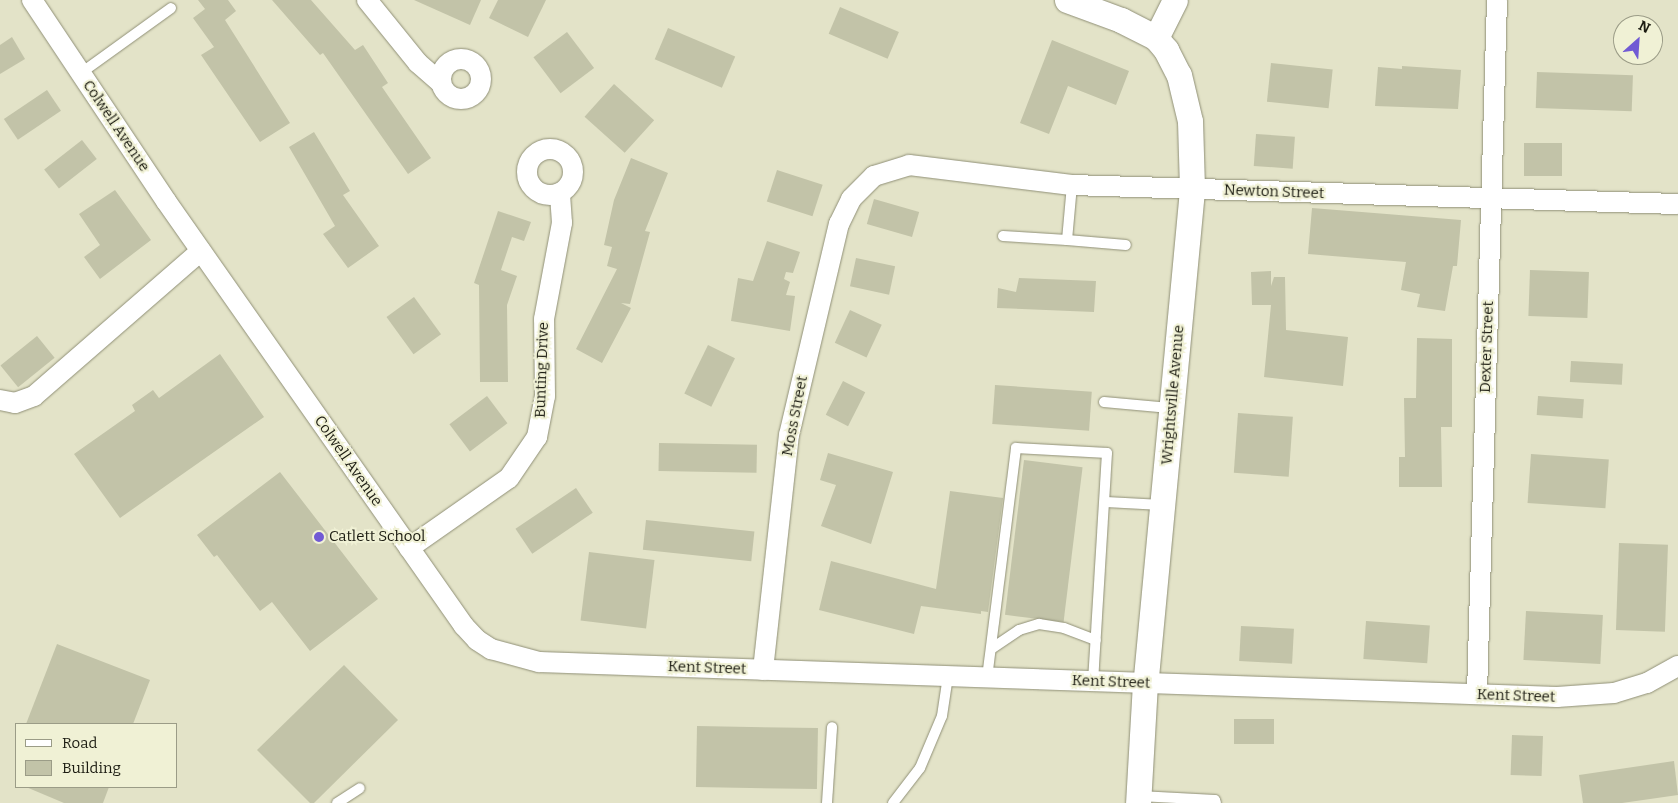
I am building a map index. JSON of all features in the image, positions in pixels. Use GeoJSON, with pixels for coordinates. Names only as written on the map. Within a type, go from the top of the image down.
{"type":"FeatureCollection","features":[{"type":"Feature","properties":{"kind":"street","name":"Colwell Avenue"},"geometry":{"type":"LineString","coordinates":[[32,0],[201,251],[409,548],[477,640],[502,653],[539,662]]}},
{"type":"Feature","properties":{"kind":"street"},"geometry":{"type":"LineString","coordinates":[[367,0],[418,63],[442,83]]}},
{"type":"Feature","properties":{"kind":"street"},"geometry":{"type":"LineString","coordinates":[[1067,0],[1121,20],[1156,38],[1175,0]]}},
{"type":"Feature","properties":{"kind":"street","name":"Dexter Street"},"geometry":{"type":"LineString","coordinates":[[1477,694],[1497,0]]}},
{"type":"Feature","properties":{"kind":"street","name":"Wrightsville Avenue"},"geometry":{"type":"LineString","coordinates":[[1138,799],[1145,683],[1192,190],[1186,96],[1174,63],[1156,38]]}},
{"type":"Feature","properties":{"kind":"street","name":"Newton Street"},"geometry":{"type":"LineString","coordinates":[[874,176],[909,165],[1072,185],[1678,204]]}},
{"type":"Feature","properties":{"kind":"street","name":"Moss Street"},"geometry":{"type":"LineString","coordinates":[[763,670],[789,435],[840,224],[851,199],[874,176]]}},
{"type":"Feature","properties":{"kind":"street","name":"Bunting Drive"},"geometry":{"type":"LineString","coordinates":[[409,548],[509,478],[529,454],[537,437],[545,396],[544,319],[562,222],[560,193]]}},
{"type":"Feature","properties":{"kind":"street"},"geometry":{"type":"LineString","coordinates":[[0,400],[15,403],[34,396],[201,251]]}},
{"type":"Feature","properties":{"kind":"street","name":"Kent Street"},"geometry":{"type":"LineString","coordinates":[[539,662],[1557,697],[1614,693],[1647,683],[1678,666]]}},
{"type":"Feature","properties":{"kind":"lane"},"geometry":{"type":"LineString","coordinates":[[81,73],[171,8]]}},
{"type":"Feature","properties":{"kind":"lane"},"geometry":{"type":"LineString","coordinates":[[1067,240],[1072,185]]}},
{"type":"Feature","properties":{"kind":"lane"},"geometry":{"type":"LineString","coordinates":[[1003,236],[1126,245]]}},
{"type":"Feature","properties":{"kind":"lane"},"geometry":{"type":"LineString","coordinates":[[1104,402],[1171,408]]}},
{"type":"Feature","properties":{"kind":"lane"},"geometry":{"type":"LineString","coordinates":[[987,678],[1016,448],[1107,453],[1106,502],[1093,682]]}},
{"type":"Feature","properties":{"kind":"lane"},"geometry":{"type":"LineString","coordinates":[[1106,502],[1162,505]]}},
{"type":"Feature","properties":{"kind":"lane"},"geometry":{"type":"LineString","coordinates":[[991,649],[1019,630],[1039,624],[1064,628],[1096,640]]}},
{"type":"Feature","properties":{"kind":"lane"},"geometry":{"type":"LineString","coordinates":[[894,803],[920,768],[942,716],[948,676]]}},
{"type":"Feature","properties":{"kind":"lane"},"geometry":{"type":"LineString","coordinates":[[827,803],[832,727]]}},
{"type":"Feature","properties":{"kind":"lane"},"geometry":{"type":"LineString","coordinates":[[337,803],[360,788]]}},
{"type":"Feature","properties":{"kind":"lane"},"geometry":{"type":"LineString","coordinates":[[1138,799],[1216,800],[1216,803]]}},
{"type":"Feature","properties":{"kind":"building"},"geometry":{"type":"Polygon","coordinates":[[[198,0],[228,0],[236,11],[225,20],[290,123],[260,142],[201,55],[214,47],[193,18],[205,9],[198,0]]]}},
{"type":"Feature","properties":{"kind":"building"},"geometry":{"type":"Polygon","coordinates":[[[272,0],[311,0],[355,50],[363,45],[388,83],[382,87],[431,158],[408,174],[323,53],[320,55],[272,0]]]}},
{"type":"Feature","properties":{"kind":"building"},"geometry":{"type":"Polygon","coordinates":[[[414,0],[481,0],[470,25],[414,0]]]}},
{"type":"Feature","properties":{"kind":"building"},"geometry":{"type":"Polygon","coordinates":[[[498,0],[546,0],[528,37],[489,18],[498,0]]]}},
{"type":"Feature","properties":{"kind":"building"},"geometry":{"type":"Polygon","coordinates":[[[840,7],[899,32],[888,59],[829,34],[840,7]]]}},
{"type":"Feature","properties":{"kind":"building"},"geometry":{"type":"Polygon","coordinates":[[[668,28],[735,57],[722,88],[655,59],[668,28]]]}},
{"type":"Feature","properties":{"kind":"building"},"geometry":{"type":"Polygon","coordinates":[[[567,32],[594,68],[561,93],[533,57],[567,32]]]}},
{"type":"Feature","properties":{"kind":"building"},"geometry":{"type":"Polygon","coordinates":[[[12,37],[25,59],[0,74],[0,45],[12,37]]]}},
{"type":"Feature","properties":{"kind":"building"},"geometry":{"type":"Polygon","coordinates":[[[1052,40],[1129,71],[1116,105],[1068,86],[1049,134],[1020,123],[1052,40]]]}},
{"type":"Feature","properties":{"kind":"building"},"geometry":{"type":"Polygon","coordinates":[[[1271,63],[1333,69],[1329,108],[1267,102],[1271,63]]]}},
{"type":"Feature","properties":{"kind":"building"},"geometry":{"type":"Polygon","coordinates":[[[1402,66],[1461,70],[1458,109],[1375,106],[1378,67],[1402,69],[1402,66]]]}},
{"type":"Feature","properties":{"kind":"building"},"geometry":{"type":"Polygon","coordinates":[[[1537,72],[1633,75],[1632,111],[1536,108],[1537,72]]]}},
{"type":"Feature","properties":{"kind":"building"},"geometry":{"type":"Polygon","coordinates":[[[614,84],[654,120],[625,153],[585,117],[614,84]]]}},
{"type":"Feature","properties":{"kind":"building"},"geometry":{"type":"Polygon","coordinates":[[[47,90],[61,111],[18,140],[4,119],[47,90]]]}},
{"type":"Feature","properties":{"kind":"building"},"geometry":{"type":"Polygon","coordinates":[[[314,132],[350,191],[343,195],[379,246],[348,268],[323,234],[335,226],[289,147],[314,132]]]}},
{"type":"Feature","properties":{"kind":"building"},"geometry":{"type":"Polygon","coordinates":[[[1256,134],[1295,137],[1293,169],[1254,166],[1256,134]]]}},
{"type":"Feature","properties":{"kind":"building"},"geometry":{"type":"Polygon","coordinates":[[[82,140],[97,159],[59,188],[44,170],[82,140]]]}},
{"type":"Feature","properties":{"kind":"building"},"geometry":{"type":"Polygon","coordinates":[[[1524,143],[1562,143],[1562,176],[1524,176],[1524,143]]]}},
{"type":"Feature","properties":{"kind":"building"},"geometry":{"type":"Polygon","coordinates":[[[631,158],[668,173],[645,231],[650,232],[630,304],[621,303],[631,308],[602,363],[576,349],[617,269],[607,266],[612,247],[604,245],[614,200],[631,158]]]}},
{"type":"Feature","properties":{"kind":"building"},"geometry":{"type":"Polygon","coordinates":[[[777,170],[823,185],[812,216],[767,201],[777,170]]]}},
{"type":"Feature","properties":{"kind":"building"},"geometry":{"type":"Polygon","coordinates":[[[115,190],[151,240],[100,279],[84,257],[100,245],[79,214],[115,190]]]}},
{"type":"Feature","properties":{"kind":"building"},"geometry":{"type":"Polygon","coordinates":[[[874,199],[919,212],[912,237],[867,224],[874,199]]]}},
{"type":"Feature","properties":{"kind":"building"},"geometry":{"type":"Polygon","coordinates":[[[1312,208],[1461,220],[1457,266],[1453,266],[1445,311],[1417,307],[1420,294],[1401,290],[1406,262],[1308,254],[1312,208]]]}},
{"type":"Feature","properties":{"kind":"building"},"geometry":{"type":"Polygon","coordinates":[[[498,211],[531,222],[524,241],[512,237],[501,270],[517,276],[507,305],[508,382],[480,382],[479,285],[474,283],[498,211]]]}},
{"type":"Feature","properties":{"kind":"building"},"geometry":{"type":"Polygon","coordinates":[[[767,241],[800,252],[793,273],[786,272],[784,279],[790,282],[786,295],[795,296],[790,331],[731,321],[738,278],[753,281],[767,241]]]}},
{"type":"Feature","properties":{"kind":"building"},"geometry":{"type":"Polygon","coordinates":[[[856,258],[895,266],[889,295],[850,286],[856,258]]]}},
{"type":"Feature","properties":{"kind":"building"},"geometry":{"type":"Polygon","coordinates":[[[1530,270],[1589,272],[1587,318],[1528,316],[1530,270]]]}},
{"type":"Feature","properties":{"kind":"building"},"geometry":{"type":"Polygon","coordinates":[[[1271,271],[1271,286],[1274,277],[1285,277],[1286,330],[1348,337],[1343,386],[1264,377],[1271,305],[1252,305],[1251,272],[1271,271]]]}},
{"type":"Feature","properties":{"kind":"building"},"geometry":{"type":"Polygon","coordinates":[[[1019,278],[1096,281],[1094,312],[997,308],[998,288],[1016,292],[1019,278]]]}},
{"type":"Feature","properties":{"kind":"building"},"geometry":{"type":"Polygon","coordinates":[[[414,297],[441,334],[414,354],[386,317],[414,297]]]}},
{"type":"Feature","properties":{"kind":"building"},"geometry":{"type":"Polygon","coordinates":[[[850,310],[882,325],[867,357],[835,343],[850,310]]]}},
{"type":"Feature","properties":{"kind":"building"},"geometry":{"type":"Polygon","coordinates":[[[37,336],[55,358],[18,387],[0,366],[37,336]]]}},
{"type":"Feature","properties":{"kind":"building"},"geometry":{"type":"Polygon","coordinates":[[[1417,338],[1452,339],[1452,427],[1441,427],[1442,487],[1399,487],[1399,457],[1405,457],[1404,398],[1416,398],[1417,338]]]}},
{"type":"Feature","properties":{"kind":"building"},"geometry":{"type":"Polygon","coordinates":[[[708,345],[735,358],[711,407],[684,394],[708,345]]]}},
{"type":"Feature","properties":{"kind":"building"},"geometry":{"type":"Polygon","coordinates":[[[220,354],[264,417],[120,518],[74,454],[135,411],[132,405],[153,390],[159,398],[220,354]]]}},
{"type":"Feature","properties":{"kind":"building"},"geometry":{"type":"Polygon","coordinates":[[[1571,361],[1623,364],[1622,385],[1570,382],[1571,361]]]}},
{"type":"Feature","properties":{"kind":"building"},"geometry":{"type":"Polygon","coordinates":[[[843,381],[865,392],[848,426],[826,415],[843,381]]]}},
{"type":"Feature","properties":{"kind":"building"},"geometry":{"type":"Polygon","coordinates":[[[995,385],[1092,392],[1089,431],[992,424],[995,385]]]}},
{"type":"Feature","properties":{"kind":"building"},"geometry":{"type":"Polygon","coordinates":[[[487,396],[507,423],[470,451],[449,424],[487,396]]]}},
{"type":"Feature","properties":{"kind":"building"},"geometry":{"type":"Polygon","coordinates":[[[1538,396],[1584,399],[1583,418],[1537,415],[1538,396]]]}},
{"type":"Feature","properties":{"kind":"building"},"geometry":{"type":"Polygon","coordinates":[[[1238,413],[1293,417],[1289,477],[1234,473],[1238,413]]]}},
{"type":"Feature","properties":{"kind":"building"},"geometry":{"type":"Polygon","coordinates":[[[659,443],[757,445],[756,473],[659,471],[659,443]]]}},
{"type":"Feature","properties":{"kind":"building"},"geometry":{"type":"Polygon","coordinates":[[[828,453],[893,472],[871,544],[821,526],[836,485],[820,480],[828,453]]]}},
{"type":"Feature","properties":{"kind":"building"},"geometry":{"type":"Polygon","coordinates":[[[1531,454],[1609,459],[1605,508],[1528,503],[1531,454]]]}},
{"type":"Feature","properties":{"kind":"building"},"geometry":{"type":"Polygon","coordinates":[[[1024,460],[1083,467],[1064,622],[1005,615],[1024,460]]]}},
{"type":"Feature","properties":{"kind":"building"},"geometry":{"type":"Polygon","coordinates":[[[280,472],[378,599],[310,651],[272,602],[260,611],[217,555],[214,557],[197,535],[280,472]]]}},
{"type":"Feature","properties":{"kind":"building"},"geometry":{"type":"Polygon","coordinates":[[[576,488],[593,513],[532,554],[515,529],[576,488]]]}},
{"type":"Feature","properties":{"kind":"building"},"geometry":{"type":"Polygon","coordinates":[[[950,491],[1003,498],[988,612],[981,611],[981,614],[921,606],[914,634],[819,610],[831,561],[936,589],[950,491]]]}},
{"type":"Feature","properties":{"kind":"building"},"geometry":{"type":"Polygon","coordinates":[[[646,520],[754,531],[751,561],[643,550],[646,520]]]}},
{"type":"Feature","properties":{"kind":"building"},"geometry":{"type":"Polygon","coordinates":[[[1619,543],[1668,545],[1665,632],[1616,630],[1619,543]]]}},
{"type":"Feature","properties":{"kind":"building"},"geometry":{"type":"Polygon","coordinates":[[[589,552],[655,560],[646,629],[581,620],[589,552]]]}},
{"type":"Feature","properties":{"kind":"building"},"geometry":{"type":"Polygon","coordinates":[[[1526,611],[1603,615],[1600,664],[1523,660],[1526,611]]]}},
{"type":"Feature","properties":{"kind":"building"},"geometry":{"type":"Polygon","coordinates":[[[1366,621],[1430,625],[1427,663],[1363,659],[1366,621]]]}},
{"type":"Feature","properties":{"kind":"building"},"geometry":{"type":"Polygon","coordinates":[[[1241,626],[1294,629],[1292,664],[1239,661],[1241,626]]]}},
{"type":"Feature","properties":{"kind":"building"},"geometry":{"type":"Polygon","coordinates":[[[57,644],[150,680],[133,723],[26,723],[57,644]]]}},
{"type":"Feature","properties":{"kind":"building"},"geometry":{"type":"Polygon","coordinates":[[[344,665],[398,720],[314,803],[310,803],[257,750],[344,665]]]}},
{"type":"Feature","properties":{"kind":"building"},"geometry":{"type":"Polygon","coordinates":[[[1234,719],[1274,719],[1274,744],[1234,744],[1234,719]]]}},
{"type":"Feature","properties":{"kind":"building"},"geometry":{"type":"Polygon","coordinates":[[[697,726],[818,728],[817,789],[696,787],[697,726]]]}},
{"type":"Feature","properties":{"kind":"building"},"geometry":{"type":"Polygon","coordinates":[[[1512,735],[1543,736],[1542,776],[1511,775],[1512,735]]]}},
{"type":"Feature","properties":{"kind":"building"},"geometry":{"type":"Polygon","coordinates":[[[1674,761],[1678,795],[1622,803],[1583,803],[1579,775],[1674,761]]]}},
{"type":"Feature","properties":{"kind":"building"},"geometry":{"type":"Polygon","coordinates":[[[28,788],[109,788],[103,803],[64,803],[28,788]]]}},
{"type":"Feature","properties":{"kind":"place","name":"Catlett School"},"geometry":{"type":"Point","coordinates":[319,537]}}]}
